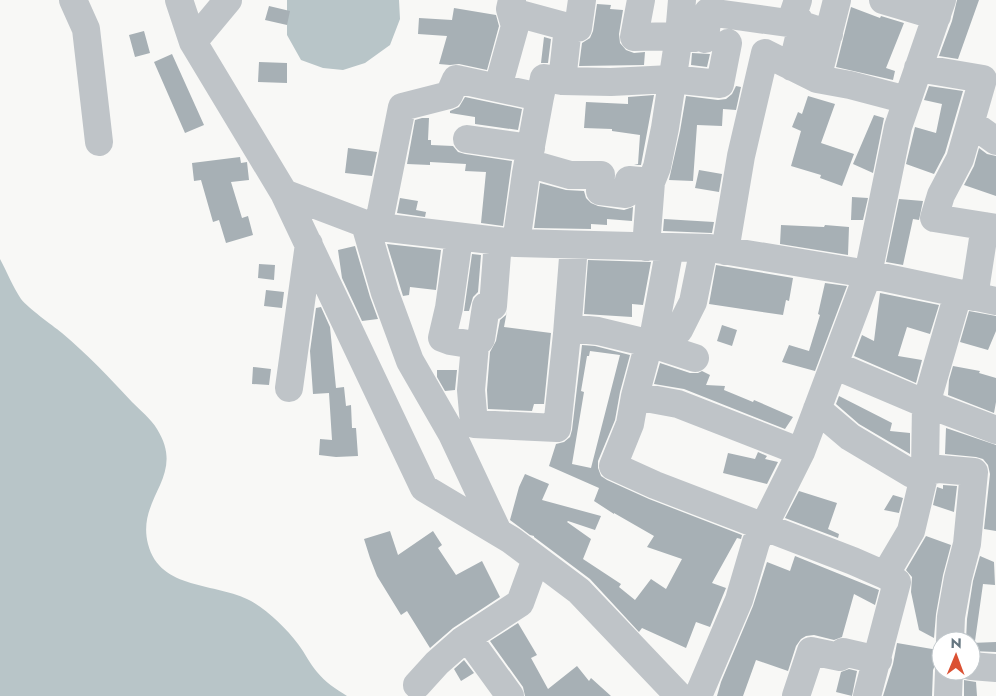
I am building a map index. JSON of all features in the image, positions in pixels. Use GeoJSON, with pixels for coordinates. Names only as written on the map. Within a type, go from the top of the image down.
{"type":"FeatureCollection","features":[{"type":"Feature","properties":{"kind":"street"},"geometry":{"type":"LineString","coordinates":[[74,0],[86,30],[99,142]]}},
{"type":"Feature","properties":{"kind":"street"},"geometry":{"type":"LineString","coordinates":[[179,0],[193,42],[284,193],[424,488],[498,532],[579,591],[679,696]]}},
{"type":"Feature","properties":{"kind":"street"},"geometry":{"type":"LineString","coordinates":[[193,42],[228,0]]}},
{"type":"Feature","properties":{"kind":"street"},"geometry":{"type":"LineString","coordinates":[[511,4],[520,14],[578,28],[582,0]]}},
{"type":"Feature","properties":{"kind":"street"},"geometry":{"type":"LineString","coordinates":[[641,0],[634,37],[679,36],[717,41],[765,53],[817,79],[850,85],[907,100]]}},
{"type":"Feature","properties":{"kind":"street"},"geometry":{"type":"LineString","coordinates":[[682,0],[679,36],[665,128],[657,167],[651,182],[658,247],[651,344],[635,396],[630,424],[613,466],[655,485],[763,528],[853,561],[897,582],[867,696]]}},
{"type":"Feature","properties":{"kind":"street"},"geometry":{"type":"LineString","coordinates":[[817,79],[837,0]]}},
{"type":"Feature","properties":{"kind":"street"},"geometry":{"type":"LineString","coordinates":[[698,696],[739,600],[756,542],[801,452],[868,274],[898,126],[939,8],[883,0]]}},
{"type":"Feature","properties":{"kind":"street"},"geometry":{"type":"LineString","coordinates":[[498,87],[514,26],[511,4]]}},
{"type":"Feature","properties":{"kind":"street"},"geometry":{"type":"LineString","coordinates":[[574,245],[568,328],[557,428],[474,424],[471,390],[475,344],[481,339],[486,306],[493,306],[529,156],[544,78],[562,81],[611,82],[671,79],[720,84],[717,41],[708,12],[800,13],[828,34]]}},
{"type":"Feature","properties":{"kind":"street"},"geometry":{"type":"LineString","coordinates":[[792,67],[800,13]]}},
{"type":"Feature","properties":{"kind":"street"},"geometry":{"type":"LineString","coordinates":[[562,81],[568,27]]}},
{"type":"Feature","properties":{"kind":"street"},"geometry":{"type":"LineString","coordinates":[[651,344],[679,330],[693,302],[714,249],[741,156],[765,53]]}},
{"type":"Feature","properties":{"kind":"street"},"geometry":{"type":"LineString","coordinates":[[885,575],[911,531],[925,472],[924,403],[976,297],[990,227],[934,218],[941,195],[960,158],[982,78],[918,68]]}},
{"type":"Feature","properties":{"kind":"street"},"geometry":{"type":"LineString","coordinates":[[498,532],[452,434],[410,361],[384,294],[371,225],[402,107],[449,95],[456,79],[540,97]]}},
{"type":"Feature","properties":{"kind":"street"},"geometry":{"type":"LineString","coordinates":[[971,123],[996,141]]}},
{"type":"Feature","properties":{"kind":"street"},"geometry":{"type":"LineString","coordinates":[[468,139],[529,156],[570,175],[601,175],[600,191],[626,194],[629,180],[651,182]]}},
{"type":"Feature","properties":{"kind":"street"},"geometry":{"type":"LineString","coordinates":[[284,193],[371,225],[507,242],[714,249],[868,274],[976,297]]}},
{"type":"Feature","properties":{"kind":"street"},"geometry":{"type":"LineString","coordinates":[[458,237],[449,308],[442,338],[450,341],[475,344]]}},
{"type":"Feature","properties":{"kind":"street"},"geometry":{"type":"LineString","coordinates":[[289,388],[309,244]]}},
{"type":"Feature","properties":{"kind":"street"},"geometry":{"type":"LineString","coordinates":[[568,328],[598,331],[651,344],[695,358]]}},
{"type":"Feature","properties":{"kind":"street"},"geometry":{"type":"LineString","coordinates":[[834,365],[924,403],[996,430]]}},
{"type":"Feature","properties":{"kind":"street"},"geometry":{"type":"LineString","coordinates":[[635,396],[678,404],[801,452]]}},
{"type":"Feature","properties":{"kind":"street"},"geometry":{"type":"LineString","coordinates":[[817,409],[850,438],[912,474],[939,469],[974,472],[968,544],[958,578],[950,631]]}},
{"type":"Feature","properties":{"kind":"street"},"geometry":{"type":"LineString","coordinates":[[417,685],[437,663],[468,638],[520,604],[536,559]]}},
{"type":"Feature","properties":{"kind":"street"},"geometry":{"type":"LineString","coordinates":[[468,638],[510,696]]}},
{"type":"Feature","properties":{"kind":"street"},"geometry":{"type":"LineString","coordinates":[[796,696],[811,651],[840,657],[843,652],[878,660]]}},
{"type":"Feature","properties":{"kind":"street"},"geometry":{"type":"LineString","coordinates":[[981,667],[996,668]]}},
{"type":"Feature","properties":{"kind":"street"},"geometry":{"type":"LineString","coordinates":[[948,696],[949,681]]}},
{"type":"Feature","properties":{"kind":"shaded area"},"geometry":{"type":"Polygon","coordinates":[[[287,0],[399,0],[400,19],[390,45],[365,63],[343,70],[323,68],[301,60],[287,35],[287,0]]]}},
{"type":"Feature","properties":{"kind":"shaded area"},"geometry":{"type":"Polygon","coordinates":[[[0,259],[21,299],[89,357],[149,418],[157,429],[165,446],[167,461],[164,474],[153,500],[146,528],[148,544],[154,559],[164,570],[177,578],[237,595],[257,605],[288,632],[320,676],[347,696],[0,696],[0,259]]]}},
{"type":"Feature","properties":{"kind":"building"},"geometry":{"type":"Polygon","coordinates":[[[957,0],[979,0],[958,59],[939,56],[952,21],[957,0]]]}},
{"type":"Feature","properties":{"kind":"building"},"geometry":{"type":"Polygon","coordinates":[[[597,4],[611,5],[610,9],[623,10],[619,34],[620,43],[626,50],[634,53],[645,52],[644,65],[579,66],[582,43],[590,38],[593,31],[597,4]]]}},
{"type":"Feature","properties":{"kind":"building"},"geometry":{"type":"Polygon","coordinates":[[[269,6],[290,11],[287,25],[265,20],[269,6]]]}},
{"type":"Feature","properties":{"kind":"building"},"geometry":{"type":"Polygon","coordinates":[[[851,7],[880,18],[881,16],[904,23],[886,68],[895,71],[893,80],[836,67],[851,7]]]}},
{"type":"Feature","properties":{"kind":"building"},"geometry":{"type":"Polygon","coordinates":[[[454,8],[496,15],[499,26],[487,70],[459,64],[439,64],[447,36],[418,34],[419,18],[452,20],[454,8]]]}},
{"type":"Feature","properties":{"kind":"building"},"geometry":{"type":"Polygon","coordinates":[[[144,31],[150,53],[135,57],[129,35],[144,31]]]}},
{"type":"Feature","properties":{"kind":"building"},"geometry":{"type":"Polygon","coordinates":[[[544,37],[551,39],[548,63],[541,63],[544,37]]]}},
{"type":"Feature","properties":{"kind":"building"},"geometry":{"type":"Polygon","coordinates":[[[692,53],[710,54],[707,67],[691,65],[692,53]]]}},
{"type":"Feature","properties":{"kind":"building"},"geometry":{"type":"Polygon","coordinates":[[[172,54],[204,125],[185,133],[154,62],[172,54]]]}},
{"type":"Feature","properties":{"kind":"building"},"geometry":{"type":"Polygon","coordinates":[[[259,62],[287,63],[287,83],[258,82],[259,62]]]}},
{"type":"Feature","properties":{"kind":"building"},"geometry":{"type":"Polygon","coordinates":[[[736,86],[741,87],[736,110],[723,109],[722,126],[697,125],[693,181],[669,180],[686,96],[718,100],[726,99],[732,94],[736,86]]]}},
{"type":"Feature","properties":{"kind":"building"},"geometry":{"type":"Polygon","coordinates":[[[929,86],[963,91],[945,153],[934,174],[906,164],[915,127],[936,133],[942,104],[924,100],[929,86]]]}},
{"type":"Feature","properties":{"kind":"building"},"geometry":{"type":"Polygon","coordinates":[[[654,95],[641,165],[634,165],[638,164],[640,135],[612,131],[612,129],[584,128],[586,102],[628,104],[628,97],[654,95]]]}},
{"type":"Feature","properties":{"kind":"building"},"geometry":{"type":"Polygon","coordinates":[[[808,96],[835,104],[821,143],[854,154],[842,186],[820,178],[821,175],[791,166],[801,131],[792,127],[798,112],[802,114],[808,96]]]}},
{"type":"Feature","properties":{"kind":"building"},"geometry":{"type":"Polygon","coordinates":[[[465,97],[522,109],[518,130],[475,124],[475,117],[450,113],[450,111],[459,107],[465,97]]]}},
{"type":"Feature","properties":{"kind":"building"},"geometry":{"type":"Polygon","coordinates":[[[874,115],[884,118],[873,173],[853,164],[874,115]]]}},
{"type":"Feature","properties":{"kind":"building"},"geometry":{"type":"Polygon","coordinates":[[[429,118],[428,140],[431,140],[431,145],[453,146],[458,152],[465,154],[512,161],[503,226],[481,223],[486,172],[465,171],[466,164],[430,162],[430,165],[407,164],[415,120],[429,118]]]}},
{"type":"Feature","properties":{"kind":"building"},"geometry":{"type":"Polygon","coordinates":[[[348,148],[377,152],[372,176],[345,173],[348,148]]]}},
{"type":"Feature","properties":{"kind":"building"},"geometry":{"type":"Polygon","coordinates":[[[979,148],[987,154],[996,156],[996,196],[964,185],[974,166],[979,148]]]}},
{"type":"Feature","properties":{"kind":"building"},"geometry":{"type":"Polygon","coordinates":[[[240,157],[241,163],[247,162],[249,180],[231,182],[242,218],[248,216],[253,235],[226,243],[219,220],[213,222],[201,180],[194,181],[192,163],[240,157]]]}},
{"type":"Feature","properties":{"kind":"building"},"geometry":{"type":"Polygon","coordinates":[[[699,170],[722,174],[719,192],[695,188],[699,170]]]}},
{"type":"Feature","properties":{"kind":"building"},"geometry":{"type":"Polygon","coordinates":[[[540,183],[566,190],[584,191],[586,198],[598,206],[624,210],[633,207],[632,221],[607,219],[607,225],[591,224],[591,229],[534,228],[540,183]]]}},
{"type":"Feature","properties":{"kind":"building"},"geometry":{"type":"Polygon","coordinates":[[[852,197],[868,198],[863,220],[851,220],[852,197]]]}},
{"type":"Feature","properties":{"kind":"building"},"geometry":{"type":"Polygon","coordinates":[[[400,198],[418,201],[416,210],[426,212],[425,217],[397,213],[400,198]]]}},
{"type":"Feature","properties":{"kind":"building"},"geometry":{"type":"Polygon","coordinates":[[[899,199],[923,201],[919,220],[913,219],[903,265],[886,262],[899,199]]]}},
{"type":"Feature","properties":{"kind":"building"},"geometry":{"type":"Polygon","coordinates":[[[664,219],[714,222],[712,233],[663,231],[664,219]]]}},
{"type":"Feature","properties":{"kind":"building"},"geometry":{"type":"Polygon","coordinates":[[[781,225],[849,227],[848,255],[780,244],[781,225]]]}},
{"type":"Feature","properties":{"kind":"building"},"geometry":{"type":"Polygon","coordinates":[[[387,244],[441,250],[436,290],[410,287],[409,295],[403,296],[387,244]]]}},
{"type":"Feature","properties":{"kind":"building"},"geometry":{"type":"Polygon","coordinates":[[[355,246],[378,319],[362,321],[342,278],[338,250],[355,246]]]}},
{"type":"Feature","properties":{"kind":"building"},"geometry":{"type":"Polygon","coordinates":[[[472,254],[481,255],[478,292],[473,297],[469,311],[464,311],[472,254]]]}},
{"type":"Feature","properties":{"kind":"building"},"geometry":{"type":"Polygon","coordinates":[[[588,260],[651,262],[643,305],[632,304],[632,317],[584,314],[588,260]]]}},
{"type":"Feature","properties":{"kind":"building"},"geometry":{"type":"Polygon","coordinates":[[[259,264],[275,265],[274,280],[258,278],[259,264]]]}},
{"type":"Feature","properties":{"kind":"building"},"geometry":{"type":"Polygon","coordinates":[[[716,265],[793,278],[789,301],[786,300],[783,315],[709,304],[716,265]]]}},
{"type":"Feature","properties":{"kind":"building"},"geometry":{"type":"Polygon","coordinates":[[[825,283],[847,286],[815,371],[782,362],[789,345],[809,351],[820,315],[818,314],[825,283]]]}},
{"type":"Feature","properties":{"kind":"building"},"geometry":{"type":"Polygon","coordinates":[[[266,290],[284,292],[282,308],[264,306],[266,290]]]}},
{"type":"Feature","properties":{"kind":"building"},"geometry":{"type":"Polygon","coordinates":[[[880,293],[939,305],[930,334],[907,327],[898,356],[922,360],[916,383],[854,356],[862,335],[874,341],[880,293]]]}},
{"type":"Feature","properties":{"kind":"building"},"geometry":{"type":"Polygon","coordinates":[[[321,307],[330,327],[336,388],[344,387],[346,406],[351,405],[352,428],[356,428],[358,456],[336,457],[319,455],[320,439],[332,440],[329,393],[313,394],[310,351],[316,308],[321,307]]]}},
{"type":"Feature","properties":{"kind":"building"},"geometry":{"type":"Polygon","coordinates":[[[507,311],[504,327],[551,333],[544,404],[534,404],[532,411],[488,409],[487,390],[490,352],[496,341],[500,320],[506,315],[507,311]]]}},
{"type":"Feature","properties":{"kind":"building"},"geometry":{"type":"Polygon","coordinates":[[[969,311],[996,316],[996,331],[988,350],[960,342],[969,311]]]}},
{"type":"Feature","properties":{"kind":"building"},"geometry":{"type":"Polygon","coordinates":[[[722,325],[737,330],[732,346],[717,341],[722,325]]]}},
{"type":"Feature","properties":{"kind":"building"},"geometry":{"type":"Polygon","coordinates":[[[582,345],[595,346],[630,355],[615,420],[598,461],[601,476],[649,499],[742,535],[741,539],[737,538],[712,583],[726,588],[710,627],[696,622],[686,648],[642,628],[639,632],[590,579],[510,520],[519,487],[525,474],[549,484],[542,500],[601,516],[595,530],[567,522],[591,539],[583,559],[621,584],[619,587],[635,600],[651,579],[666,589],[682,559],[647,547],[654,536],[594,501],[599,488],[549,466],[556,444],[564,442],[570,437],[582,345]],[[590,351],[589,356],[587,356],[581,391],[584,392],[572,464],[591,468],[620,355],[590,351]]]}},
{"type":"Feature","properties":{"kind":"building"},"geometry":{"type":"Polygon","coordinates":[[[660,363],[690,373],[702,371],[710,375],[706,385],[725,386],[724,390],[753,402],[754,400],[793,417],[785,429],[684,389],[654,384],[660,363]]]}},
{"type":"Feature","properties":{"kind":"building"},"geometry":{"type":"Polygon","coordinates":[[[953,366],[980,371],[979,373],[996,378],[994,413],[948,395],[949,380],[953,366]]]}},
{"type":"Feature","properties":{"kind":"building"},"geometry":{"type":"Polygon","coordinates":[[[253,367],[271,369],[269,385],[252,384],[253,367]]]}},
{"type":"Feature","properties":{"kind":"building"},"geometry":{"type":"Polygon","coordinates":[[[437,370],[457,370],[455,390],[445,391],[437,377],[437,370]]]}},
{"type":"Feature","properties":{"kind":"building"},"geometry":{"type":"Polygon","coordinates":[[[839,396],[892,423],[890,431],[910,433],[910,454],[859,424],[836,404],[839,396]]]}},
{"type":"Feature","properties":{"kind":"building"},"geometry":{"type":"Polygon","coordinates":[[[946,428],[996,445],[996,531],[984,529],[990,474],[988,465],[983,459],[976,457],[945,454],[946,428]]]}},
{"type":"Feature","properties":{"kind":"building"},"geometry":{"type":"Polygon","coordinates":[[[758,452],[767,456],[765,459],[778,462],[767,484],[723,473],[728,453],[755,459],[758,452]]]}},
{"type":"Feature","properties":{"kind":"building"},"geometry":{"type":"Polygon","coordinates":[[[943,485],[957,486],[954,512],[933,505],[937,487],[943,489],[943,485]]]}},
{"type":"Feature","properties":{"kind":"building"},"geometry":{"type":"Polygon","coordinates":[[[799,491],[837,503],[828,529],[839,534],[838,538],[785,518],[799,491]]]}},
{"type":"Feature","properties":{"kind":"building"},"geometry":{"type":"Polygon","coordinates":[[[893,495],[903,498],[899,513],[884,510],[893,495]]]}},
{"type":"Feature","properties":{"kind":"building"},"geometry":{"type":"Polygon","coordinates":[[[390,531],[398,555],[433,531],[442,545],[438,548],[456,575],[482,561],[500,597],[453,628],[430,648],[407,611],[401,615],[377,576],[370,558],[364,539],[390,531]]]}},
{"type":"Feature","properties":{"kind":"building"},"geometry":{"type":"Polygon","coordinates":[[[926,536],[951,545],[943,575],[935,631],[931,631],[931,636],[919,630],[911,592],[912,577],[906,570],[926,536]]]}},
{"type":"Feature","properties":{"kind":"building"},"geometry":{"type":"Polygon","coordinates":[[[795,556],[879,590],[875,605],[854,594],[842,637],[834,640],[814,635],[806,636],[796,646],[788,671],[756,660],[743,696],[717,696],[753,606],[767,562],[790,571],[795,556]]]}},
{"type":"Feature","properties":{"kind":"building"},"geometry":{"type":"Polygon","coordinates":[[[980,556],[994,562],[995,585],[983,584],[976,631],[966,631],[967,619],[973,581],[980,556]]]}},
{"type":"Feature","properties":{"kind":"building"},"geometry":{"type":"Polygon","coordinates":[[[518,623],[537,655],[531,658],[548,689],[577,666],[589,681],[591,678],[611,696],[525,696],[523,687],[490,641],[518,623]]]}},
{"type":"Feature","properties":{"kind":"building"},"geometry":{"type":"Polygon","coordinates":[[[996,642],[996,652],[981,651],[981,643],[996,642]]]}},
{"type":"Feature","properties":{"kind":"building"},"geometry":{"type":"Polygon","coordinates":[[[897,643],[931,649],[932,696],[883,696],[897,643]]]}},
{"type":"Feature","properties":{"kind":"building"},"geometry":{"type":"Polygon","coordinates":[[[464,660],[474,673],[461,681],[454,669],[464,660]]]}},
{"type":"Feature","properties":{"kind":"building"},"geometry":{"type":"Polygon","coordinates":[[[849,669],[857,671],[852,696],[836,692],[841,672],[849,669]]]}},
{"type":"Feature","properties":{"kind":"building"},"geometry":{"type":"Polygon","coordinates":[[[964,681],[976,682],[977,696],[964,696],[964,681]]]}}]}
